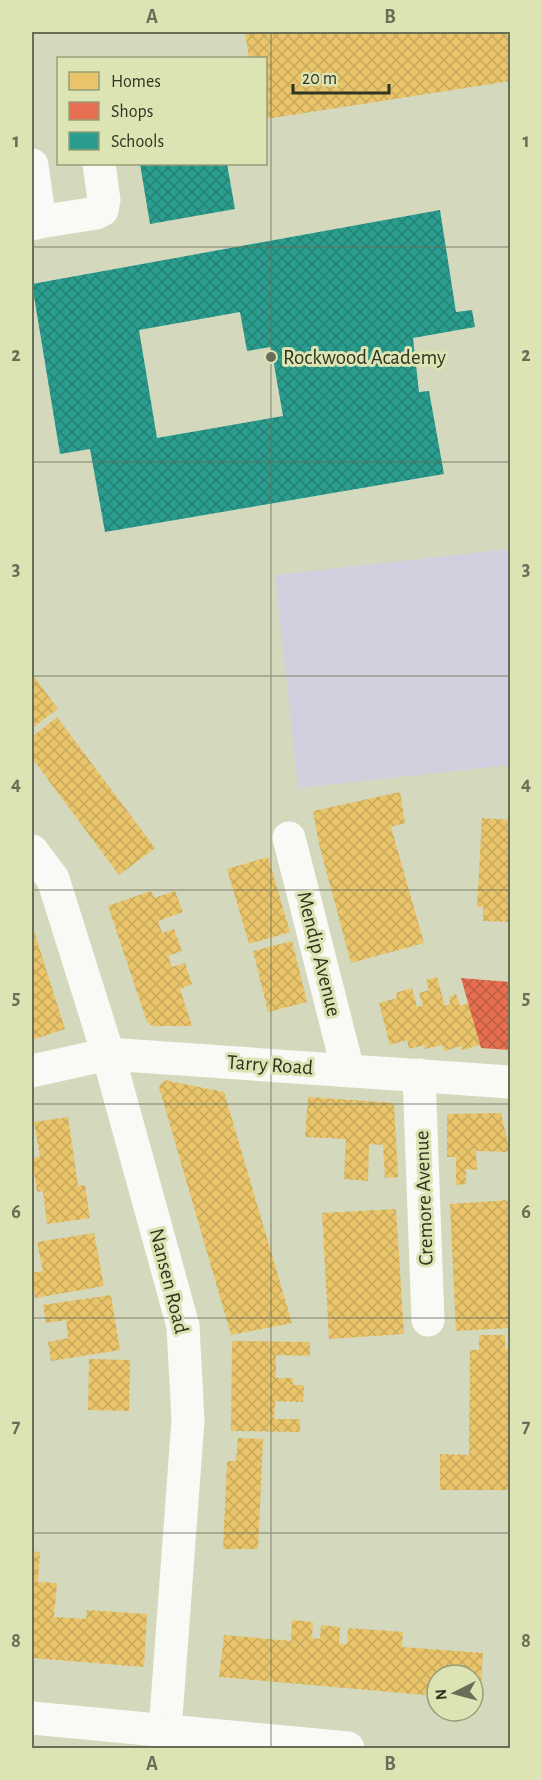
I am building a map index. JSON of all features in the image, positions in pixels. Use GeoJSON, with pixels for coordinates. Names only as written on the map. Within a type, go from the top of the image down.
{"type":"FeatureCollection","features":[{"type":"Feature","properties":{"kind":"street"},"geometry":{"type":"LineString","coordinates":[[32,165],[36,223],[102,210],[105,200],[99,165]]}},
{"type":"Feature","properties":{"kind":"street","name":"Mendip Avenue"},"geometry":{"type":"LineString","coordinates":[[289,838],[348,1070]]}},
{"type":"Feature","properties":{"kind":"street","name":"Nansen Road"},"geometry":{"type":"LineString","coordinates":[[32,851],[53,879],[108,1054],[183,1326],[188,1420],[165,1731]]}},
{"type":"Feature","properties":{"kind":"street","name":"Tarry Road"},"geometry":{"type":"LineString","coordinates":[[32,1071],[108,1054],[510,1082]]}},
{"type":"Feature","properties":{"kind":"street","name":"Cremore Avenue"},"geometry":{"type":"LineString","coordinates":[[419,1075],[428,1320]]}},
{"type":"Feature","properties":{"kind":"street"},"geometry":{"type":"LineString","coordinates":[[32,1718],[165,1731],[254,1744],[348,1749]]}},
{"type":"Feature","properties":{"kind":"shaded area"},"geometry":{"type":"Polygon","coordinates":[[[510,549],[510,765],[298,788],[275,575],[510,549]]]}},
{"type":"Feature","properties":{"kind":"building: Homes"},"geometry":{"type":"Polygon","coordinates":[[[510,32],[510,81],[267,119],[267,57],[249,57],[245,33],[510,32]]]}},
{"type":"Feature","properties":{"kind":"building: Homes"},"geometry":{"type":"Polygon","coordinates":[[[32,674],[58,709],[32,728],[32,674]]]}},
{"type":"Feature","properties":{"kind":"building: Homes"},"geometry":{"type":"Polygon","coordinates":[[[57,717],[155,848],[119,875],[32,758],[32,737],[57,717]]]}},
{"type":"Feature","properties":{"kind":"building: Homes"},"geometry":{"type":"Polygon","coordinates":[[[400,792],[405,823],[391,827],[424,943],[351,963],[319,844],[313,811],[400,792]]]}},
{"type":"Feature","properties":{"kind":"building: Homes"},"geometry":{"type":"Polygon","coordinates":[[[482,818],[510,820],[510,922],[483,921],[483,907],[477,907],[482,818]]]}},
{"type":"Feature","properties":{"kind":"building: Homes"},"geometry":{"type":"Polygon","coordinates":[[[268,857],[290,932],[249,944],[227,869],[268,857]]]}},
{"type":"Feature","properties":{"kind":"building: Homes"},"geometry":{"type":"Polygon","coordinates":[[[151,891],[154,898],[175,891],[183,912],[158,921],[162,933],[174,929],[182,951],[168,956],[172,967],[185,963],[192,984],[180,989],[192,1026],[153,1026],[147,1022],[108,906],[151,891]]]}},
{"type":"Feature","properties":{"kind":"building: Homes"},"geometry":{"type":"Polygon","coordinates":[[[32,925],[65,1029],[32,1040],[32,925]]]}},
{"type":"Feature","properties":{"kind":"building: Homes"},"geometry":{"type":"Polygon","coordinates":[[[292,941],[307,1002],[268,1012],[253,951],[292,941]]]}},
{"type":"Feature","properties":{"kind":"building: Homes"},"geometry":{"type":"Polygon","coordinates":[[[437,977],[445,1006],[450,1004],[449,997],[456,994],[460,1006],[469,1003],[480,1045],[462,1050],[461,1046],[444,1051],[443,1045],[425,1049],[424,1045],[409,1049],[407,1040],[390,1045],[379,1003],[397,998],[396,993],[412,988],[417,1007],[423,1006],[419,993],[429,990],[426,980],[437,977]]]}},
{"type":"Feature","properties":{"kind":"building: Homes"},"geometry":{"type":"Polygon","coordinates":[[[164,1080],[224,1092],[292,1323],[231,1335],[159,1087],[164,1080]]]}},
{"type":"Feature","properties":{"kind":"building: Homes"},"geometry":{"type":"Polygon","coordinates":[[[308,1097],[394,1103],[398,1177],[385,1178],[383,1145],[369,1144],[368,1181],[344,1179],[346,1139],[305,1137],[308,1097]]]}},
{"type":"Feature","properties":{"kind":"building: Homes"},"geometry":{"type":"Polygon","coordinates":[[[501,1113],[510,1152],[476,1151],[477,1170],[466,1169],[466,1184],[456,1185],[456,1157],[447,1157],[447,1114],[501,1113]]]}},
{"type":"Feature","properties":{"kind":"building: Homes"},"geometry":{"type":"Polygon","coordinates":[[[68,1117],[78,1186],[85,1185],[90,1218],[47,1224],[43,1191],[37,1192],[32,1158],[40,1157],[34,1122],[68,1117]]]}},
{"type":"Feature","properties":{"kind":"building: Homes"},"geometry":{"type":"Polygon","coordinates":[[[510,1200],[510,1328],[456,1331],[450,1204],[510,1200]]]}},
{"type":"Feature","properties":{"kind":"building: Homes"},"geometry":{"type":"Polygon","coordinates":[[[396,1209],[404,1334],[329,1339],[322,1213],[396,1209]]]}},
{"type":"Feature","properties":{"kind":"building: Homes"},"geometry":{"type":"Polygon","coordinates":[[[94,1233],[104,1286],[35,1298],[32,1273],[43,1271],[37,1242],[94,1233]]]}},
{"type":"Feature","properties":{"kind":"building: Homes"},"geometry":{"type":"Polygon","coordinates":[[[111,1295],[120,1350],[51,1361],[48,1342],[68,1338],[66,1320],[46,1323],[43,1305],[111,1295]]]}},
{"type":"Feature","properties":{"kind":"building: Homes"},"geometry":{"type":"Polygon","coordinates":[[[479,1335],[505,1335],[505,1349],[510,1349],[510,1490],[440,1490],[440,1454],[469,1455],[470,1350],[479,1350],[479,1335]]]}},
{"type":"Feature","properties":{"kind":"building: Homes"},"geometry":{"type":"Polygon","coordinates":[[[232,1341],[310,1342],[310,1356],[276,1355],[276,1378],[293,1378],[293,1385],[304,1385],[303,1402],[275,1401],[274,1419],[300,1419],[300,1432],[231,1431],[232,1341]]]}},
{"type":"Feature","properties":{"kind":"building: Homes"},"geometry":{"type":"Polygon","coordinates":[[[89,1359],[130,1360],[129,1411],[88,1410],[89,1359]]]}},
{"type":"Feature","properties":{"kind":"building: Homes"},"geometry":{"type":"Polygon","coordinates":[[[238,1438],[263,1439],[258,1549],[223,1549],[227,1461],[236,1461],[238,1438]]]}},
{"type":"Feature","properties":{"kind":"building: Homes"},"geometry":{"type":"Polygon","coordinates":[[[32,1551],[40,1552],[38,1582],[57,1583],[54,1617],[86,1619],[87,1610],[147,1614],[144,1667],[32,1658],[32,1551]]]}},
{"type":"Feature","properties":{"kind":"building: Homes"},"geometry":{"type":"Polygon","coordinates":[[[292,1620],[313,1622],[312,1638],[320,1639],[321,1625],[340,1627],[339,1644],[347,1644],[348,1628],[403,1632],[402,1647],[483,1653],[482,1663],[425,1663],[425,1695],[219,1677],[224,1635],[291,1641],[292,1620]]]}},
{"type":"Feature","properties":{"kind":"building: Shops"},"geometry":{"type":"Polygon","coordinates":[[[461,978],[510,982],[510,1050],[481,1048],[461,978]]]}},
{"type":"Feature","properties":{"kind":"building: Schools"},"geometry":{"type":"Polygon","coordinates":[[[140,165],[227,165],[235,209],[150,224],[140,165]]]}},
{"type":"Feature","properties":{"kind":"building: Schools"},"geometry":{"type":"Polygon","coordinates":[[[440,210],[456,312],[472,310],[475,327],[413,338],[419,392],[429,391],[444,474],[105,532],[90,449],[60,454],[32,284],[440,210]],[[240,312],[139,330],[157,438],[283,416],[271,347],[247,351],[240,312]]]}},
{"type":"Feature","properties":{"kind":"place","name":"Rockwood Academy"},"geometry":{"type":"Point","coordinates":[271,357]}}]}
